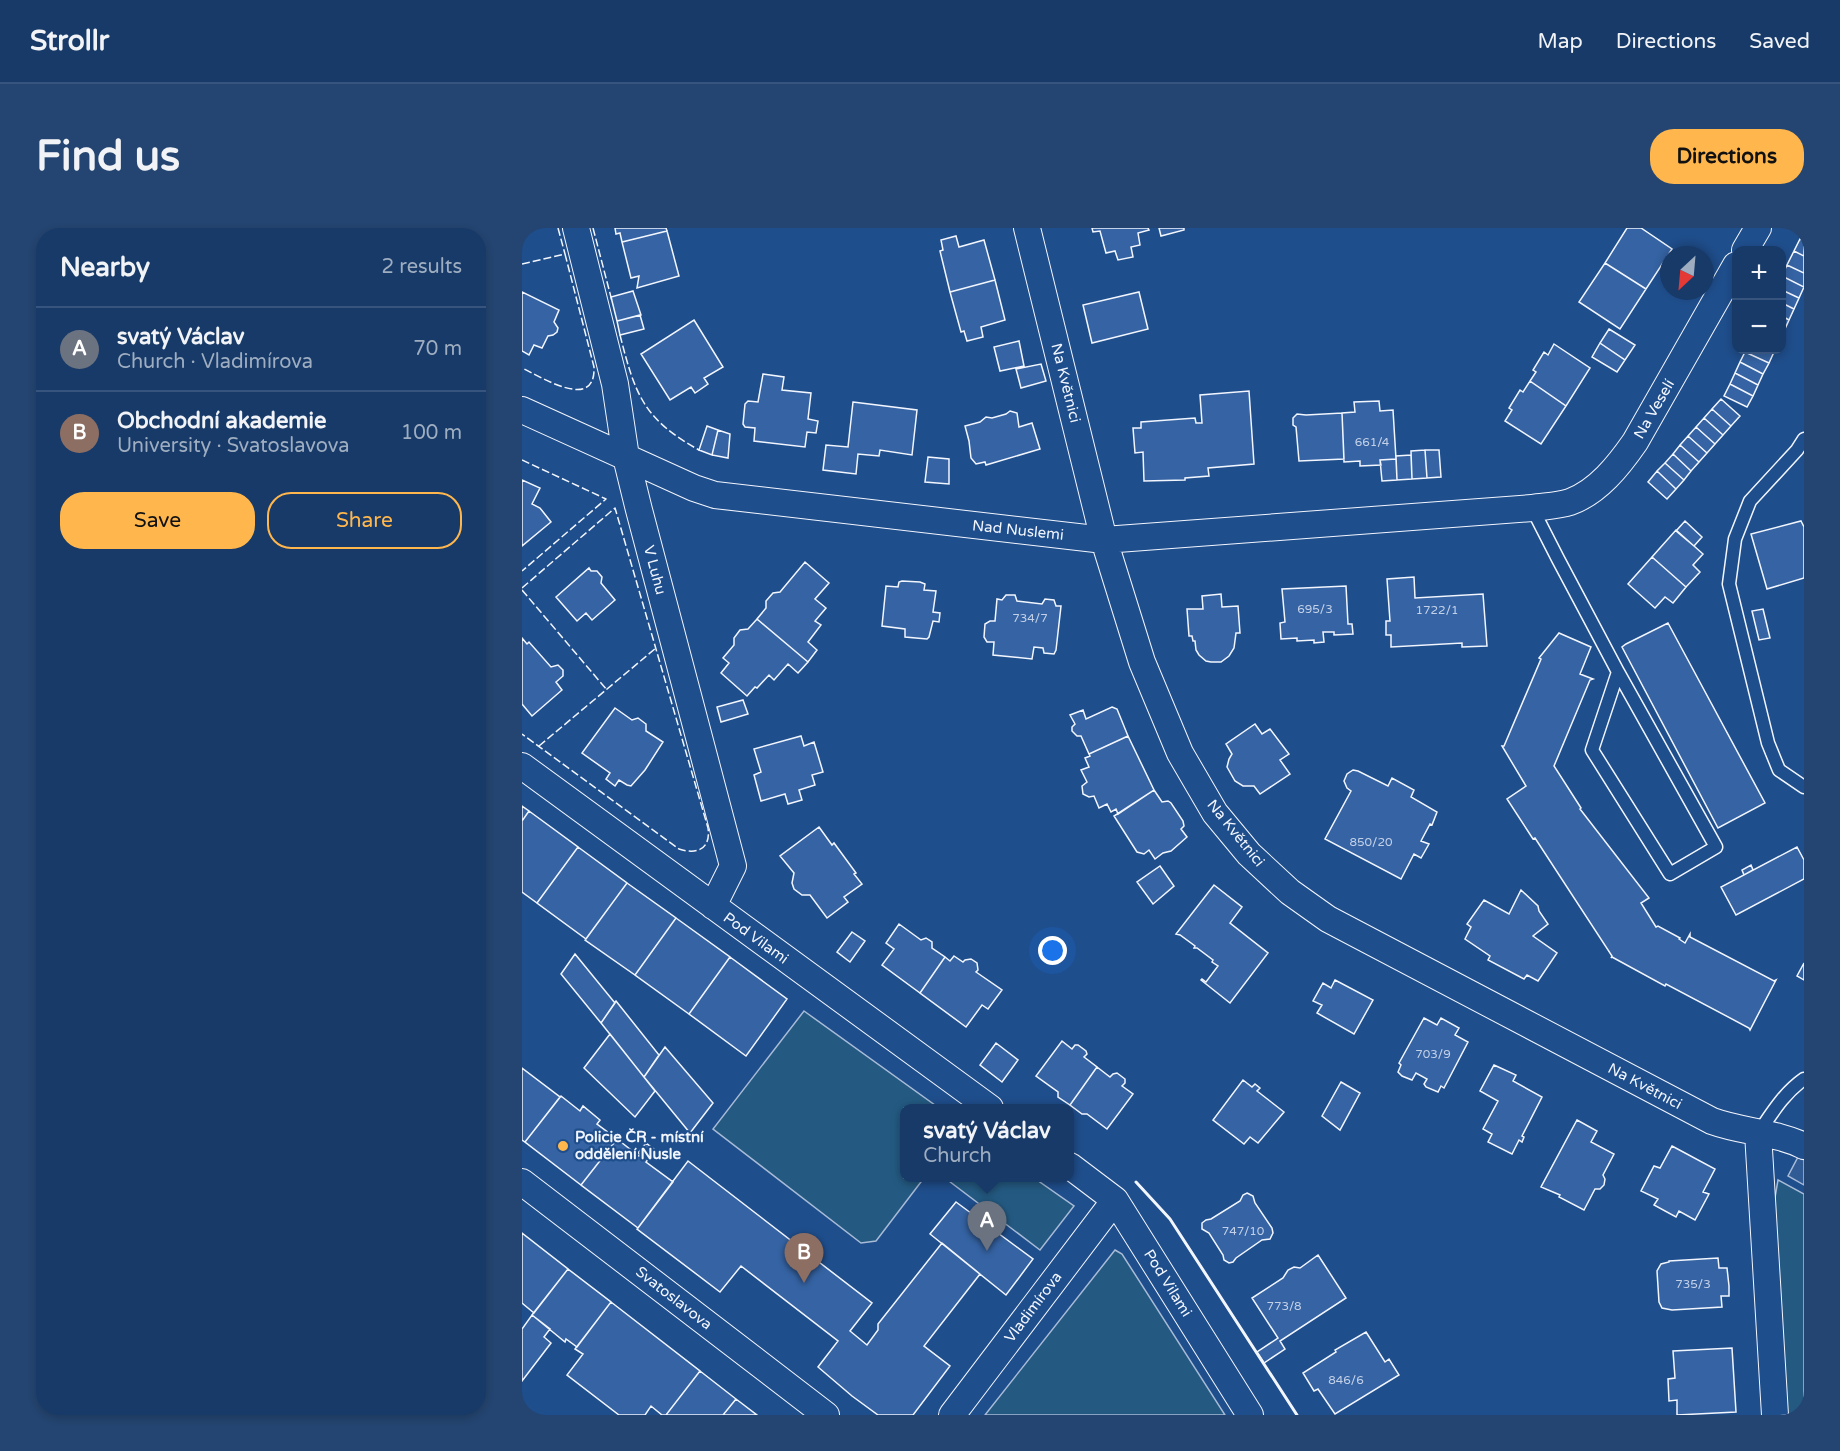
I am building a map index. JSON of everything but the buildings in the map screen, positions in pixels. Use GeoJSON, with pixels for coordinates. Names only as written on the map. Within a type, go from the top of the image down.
{"type":"FeatureCollection","features":[{"type":"Feature","properties":{"kind":"street","name":"V Luhu"},"geometry":{"type":"LineString","coordinates":[[576,228],[615,384],[626,458],[733,866],[713,906]]}},
{"type":"Feature","properties":{"kind":"street","name":"Na Květnici"},"geometry":{"type":"LineString","coordinates":[[1028,228],[1104,540],[1142,662],[1180,753],[1215,813],[1249,854],[1290,892],[1328,919],[1712,1121],[1804,1146]]}},
{"type":"Feature","properties":{"kind":"street"},"geometry":{"type":"LineString","coordinates":[[1747,246],[1758,228]]}},
{"type":"Feature","properties":{"kind":"street","name":"Na Veselí"},"geometry":{"type":"LineString","coordinates":[[1532,508],[1561,504],[1576,499],[1589,492],[1620,464],[1732,274]]}},
{"type":"Feature","properties":{"kind":"street","name":"Nad Nuslemi"},"geometry":{"type":"LineString","coordinates":[[522,410],[694,488],[715,495],[1104,540],[1532,508]]}},
{"type":"Feature","properties":{"kind":"street","name":"Pod Vilami"},"geometry":{"type":"LineString","coordinates":[[522,766],[985,1104]]}},
{"type":"Feature","properties":{"kind":"street"},"geometry":{"type":"LineString","coordinates":[[1758,1132],[1775,1415]]}},
{"type":"Feature","properties":{"kind":"street","name":"Pod Vilami"},"geometry":{"type":"LineString","coordinates":[[1074,1169],[1115,1200],[1250,1415]]}},
{"type":"Feature","properties":{"kind":"street","name":"Svatoslavova"},"geometry":{"type":"LineString","coordinates":[[522,1182],[826,1415]]}},
{"type":"Feature","properties":{"kind":"street","name":"Vladimírova"},"geometry":{"type":"LineString","coordinates":[[952,1415],[1115,1200]]}},
{"type":"Feature","properties":{"kind":"lane"},"geometry":{"type":"LineString","coordinates":[[1804,439],[1797,450],[1750,501],[1735,539],[1729,584],[1768,743],[1779,770],[1804,787]]}},
{"type":"Feature","properties":{"kind":"lane"},"geometry":{"type":"LineString","coordinates":[[1532,508],[1618,672],[1716,847],[1670,874],[1592,750],[1618,672]]}},
{"type":"Feature","properties":{"kind":"lane"},"geometry":{"type":"LineString","coordinates":[[1758,1132],[1780,1102],[1804,1079]]}},
{"type":"Feature","properties":{"kind":"shaded area"},"geometry":{"type":"Polygon","coordinates":[[[804,1011],[933,1104],[900,1104],[900,1182],[921,1182],[876,1241],[861,1243],[713,1129],[804,1011]]]}},
{"type":"Feature","properties":{"kind":"shaded area"},"geometry":{"type":"Polygon","coordinates":[[[1798,1157],[1804,1160],[1804,1185],[1788,1176],[1798,1157]]]}},
{"type":"Feature","properties":{"kind":"shaded area"},"geometry":{"type":"Polygon","coordinates":[[[1778,1180],[1804,1194],[1804,1415],[1787,1415],[1773,1209],[1778,1180]]]}},
{"type":"Feature","properties":{"kind":"shaded area"},"geometry":{"type":"Polygon","coordinates":[[[950,1182],[1040,1182],[1074,1206],[1040,1250],[950,1182]]]}},
{"type":"Feature","properties":{"kind":"shaded area"},"geometry":{"type":"Polygon","coordinates":[[[1115,1250],[1122,1254],[1225,1415],[985,1415],[1115,1250]]]}},
{"type":"Feature","properties":{"kind":"fence"},"geometry":{"type":"LineString","coordinates":[[558,228],[565,254]]}},
{"type":"Feature","properties":{"kind":"fence"},"geometry":{"type":"LineString","coordinates":[[593,228],[612,301]]}},
{"type":"Feature","properties":{"kind":"fence"},"geometry":{"type":"LineString","coordinates":[[522,264],[565,254],[594,367],[592,380],[586,387],[577,389],[554,384],[522,368]]}},
{"type":"Feature","properties":{"kind":"fence"},"geometry":{"type":"LineString","coordinates":[[620,335],[631,374],[644,403],[665,427],[699,450]]}},
{"type":"Feature","properties":{"kind":"fence"},"geometry":{"type":"LineString","coordinates":[[522,460],[606,499],[522,571]]}},
{"type":"Feature","properties":{"kind":"fence"},"geometry":{"type":"LineString","coordinates":[[522,588],[615,508],[708,828],[705,845],[697,851],[679,849],[522,734]]}},
{"type":"Feature","properties":{"kind":"fence"},"geometry":{"type":"LineString","coordinates":[[522,590],[607,690]]}},
{"type":"Feature","properties":{"kind":"fence"},"geometry":{"type":"LineString","coordinates":[[539,746],[656,648]]}},
{"type":"Feature","properties":{"kind":"wall"},"geometry":{"type":"LineString","coordinates":[[1136,1182],[1170,1219],[1297,1415]]}},
{"type":"Feature","properties":{"kind":"place","name":"Policie ČR - místní oddělení Nusle"},"geometry":{"type":"Point","coordinates":[563,1146]}},
{"type":"Feature","properties":{"kind":"place","name":"svatý Václav"},"geometry":{"type":"Point","coordinates":[987,1251]}},
{"type":"Feature","properties":{"kind":"place","name":"Obchodní akademie"},"geometry":{"type":"Point","coordinates":[804,1283]}}]}
